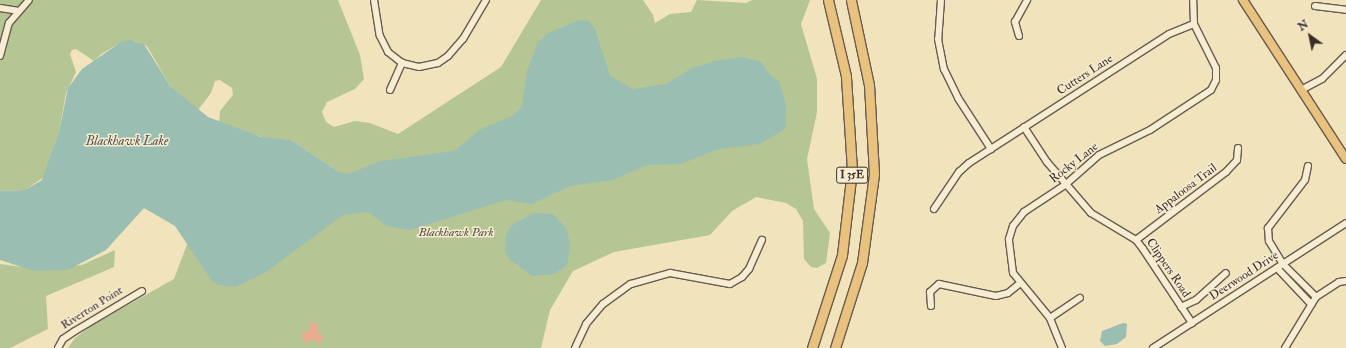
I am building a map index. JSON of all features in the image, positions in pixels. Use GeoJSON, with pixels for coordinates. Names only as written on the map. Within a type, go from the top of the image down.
{"type":"FeatureCollection","features":[{"type":"Feature","properties":{"kind":"highway","name":"I 35E"},"geometry":{"type":"LineString","coordinates":[[812,348],[842,255],[852,170],[846,76],[828,0]]}},
{"type":"Feature","properties":{"kind":"highway","name":"I 35E"},"geometry":{"type":"LineString","coordinates":[[835,348],[862,263],[874,174],[870,85],[850,0]]}},
{"type":"Feature","properties":{"kind":"main road"},"geometry":{"type":"LineString","coordinates":[[1243,0],[1346,159]]}},
{"type":"Feature","properties":{"kind":"street"},"geometry":{"type":"LineString","coordinates":[[0,56],[9,23],[29,0]]}},
{"type":"Feature","properties":{"kind":"street"},"geometry":{"type":"LineString","coordinates":[[374,0],[380,36],[388,52],[402,63],[419,67],[438,63],[448,56],[463,39],[486,0]]}},
{"type":"Feature","properties":{"kind":"street"},"geometry":{"type":"LineString","coordinates":[[941,0],[938,39],[944,69],[958,98],[991,149]]}},
{"type":"Feature","properties":{"kind":"street"},"geometry":{"type":"LineString","coordinates":[[1019,36],[1015,22],[1027,0]]}},
{"type":"Feature","properties":{"kind":"street","name":"Rocky Lane"},"geometry":{"type":"LineString","coordinates":[[1062,348],[1050,318],[1019,284],[1010,263],[1009,239],[1013,226],[1024,212],[1066,185],[1099,155],[1150,130],[1211,90],[1216,80],[1216,68],[1194,24],[1193,0]]}},
{"type":"Feature","properties":{"kind":"street"},"geometry":{"type":"LineString","coordinates":[[1315,6],[1346,10]]}},
{"type":"Feature","properties":{"kind":"street"},"geometry":{"type":"LineString","coordinates":[[0,8],[18,11]]}},
{"type":"Feature","properties":{"kind":"street","name":"Cutters Lane"},"geometry":{"type":"LineString","coordinates":[[934,209],[959,172],[991,149],[1169,34],[1194,24]]}},
{"type":"Feature","properties":{"kind":"street"},"geometry":{"type":"LineString","coordinates":[[1301,90],[1322,79],[1346,55]]}},
{"type":"Feature","properties":{"kind":"street"},"geometry":{"type":"LineString","coordinates":[[390,90],[402,63]]}},
{"type":"Feature","properties":{"kind":"street","name":"Clippers Road"},"geometry":{"type":"LineString","coordinates":[[1024,127],[1066,185],[1098,219],[1136,240],[1192,323]]}},
{"type":"Feature","properties":{"kind":"street","name":"Appaloosa Trail"},"geometry":{"type":"LineString","coordinates":[[1136,240],[1226,172],[1237,160],[1238,148]]}},
{"type":"Feature","properties":{"kind":"street"},"geometry":{"type":"LineString","coordinates":[[1308,166],[1305,180],[1268,228],[1269,241],[1283,264],[1316,297]]}},
{"type":"Feature","properties":{"kind":"street","name":"Deerwood Drive"},"geometry":{"type":"LineString","coordinates":[[1153,348],[1346,223]]}},
{"type":"Feature","properties":{"kind":"street"},"geometry":{"type":"LineString","coordinates":[[575,348],[586,324],[603,304],[631,284],[670,273],[730,284],[742,277],[749,268],[762,240]]}},
{"type":"Feature","properties":{"kind":"street"},"geometry":{"type":"LineString","coordinates":[[1277,268],[1311,304]]}},
{"type":"Feature","properties":{"kind":"street"},"geometry":{"type":"LineString","coordinates":[[1182,307],[1196,300],[1226,273]]}},
{"type":"Feature","properties":{"kind":"street"},"geometry":{"type":"LineString","coordinates":[[1285,348],[1316,297],[1339,282],[1346,281]]}},
{"type":"Feature","properties":{"kind":"street"},"geometry":{"type":"LineString","coordinates":[[931,306],[930,292],[939,284],[996,296],[1008,293],[1019,284]]}},
{"type":"Feature","properties":{"kind":"street","name":"Riverton Point"},"geometry":{"type":"LineString","coordinates":[[58,348],[63,339],[142,291]]}},
{"type":"Feature","properties":{"kind":"street"},"geometry":{"type":"LineString","coordinates":[[1050,318],[1080,298]]}},
{"type":"Feature","properties":{"kind":"green space","name":"Blackhawk Park"},"geometry":{"type":"Polygon","coordinates":[[[0,0],[338,0],[360,55],[364,79],[355,89],[327,102],[322,112],[326,122],[334,127],[355,121],[370,123],[398,134],[501,67],[541,0],[643,0],[653,15],[655,23],[670,14],[691,12],[697,0],[746,3],[752,0],[810,0],[801,24],[817,79],[817,112],[807,159],[814,209],[830,233],[826,263],[817,268],[811,267],[804,259],[803,221],[796,209],[786,203],[756,197],[732,211],[710,235],[614,252],[573,271],[550,310],[541,348],[68,348],[75,338],[91,326],[174,279],[188,242],[200,262],[339,172],[291,140],[269,139],[219,124],[220,111],[233,95],[232,88],[220,80],[215,81],[211,93],[198,110],[170,86],[147,46],[135,41],[120,43],[101,54],[94,61],[76,49],[72,50],[70,54],[76,72],[66,93],[59,132],[44,177],[25,190],[0,191],[0,0]]]}},
{"type":"Feature","properties":{"kind":"green space"},"geometry":{"type":"Polygon","coordinates":[[[115,250],[114,267],[46,296],[48,329],[10,348],[0,348],[0,264],[45,270],[82,265],[115,250]]]}},
{"type":"Feature","properties":{"kind":"water","name":"Blackhawk Lake"},"geometry":{"type":"Polygon","coordinates":[[[579,20],[589,21],[595,29],[610,76],[633,89],[666,84],[692,68],[715,61],[743,57],[761,62],[772,77],[779,81],[786,104],[785,129],[760,144],[719,149],[681,164],[647,165],[613,180],[570,186],[532,204],[506,200],[410,230],[387,226],[368,212],[343,215],[266,272],[236,287],[218,285],[212,281],[175,226],[144,208],[106,250],[68,270],[34,271],[0,260],[0,191],[25,190],[42,180],[59,132],[68,88],[82,69],[121,42],[129,40],[144,44],[170,86],[208,117],[261,137],[291,140],[339,172],[348,174],[381,161],[454,151],[481,129],[513,116],[522,106],[527,71],[538,42],[547,34],[579,20]]]}},
{"type":"Feature","properties":{"kind":"water"},"geometry":{"type":"Polygon","coordinates":[[[534,213],[553,214],[567,229],[570,246],[567,265],[554,274],[532,276],[509,259],[505,251],[506,235],[513,224],[534,213]]]}},
{"type":"Feature","properties":{"kind":"water"},"geometry":{"type":"Polygon","coordinates":[[[1123,323],[1127,324],[1126,337],[1117,344],[1105,346],[1100,341],[1102,331],[1123,323]]]}},
{"type":"Feature","properties":{"kind":"building"},"geometry":{"type":"Polygon","coordinates":[[[309,323],[318,323],[318,332],[324,337],[319,344],[313,339],[305,343],[301,334],[309,331],[309,323]]]}}]}
